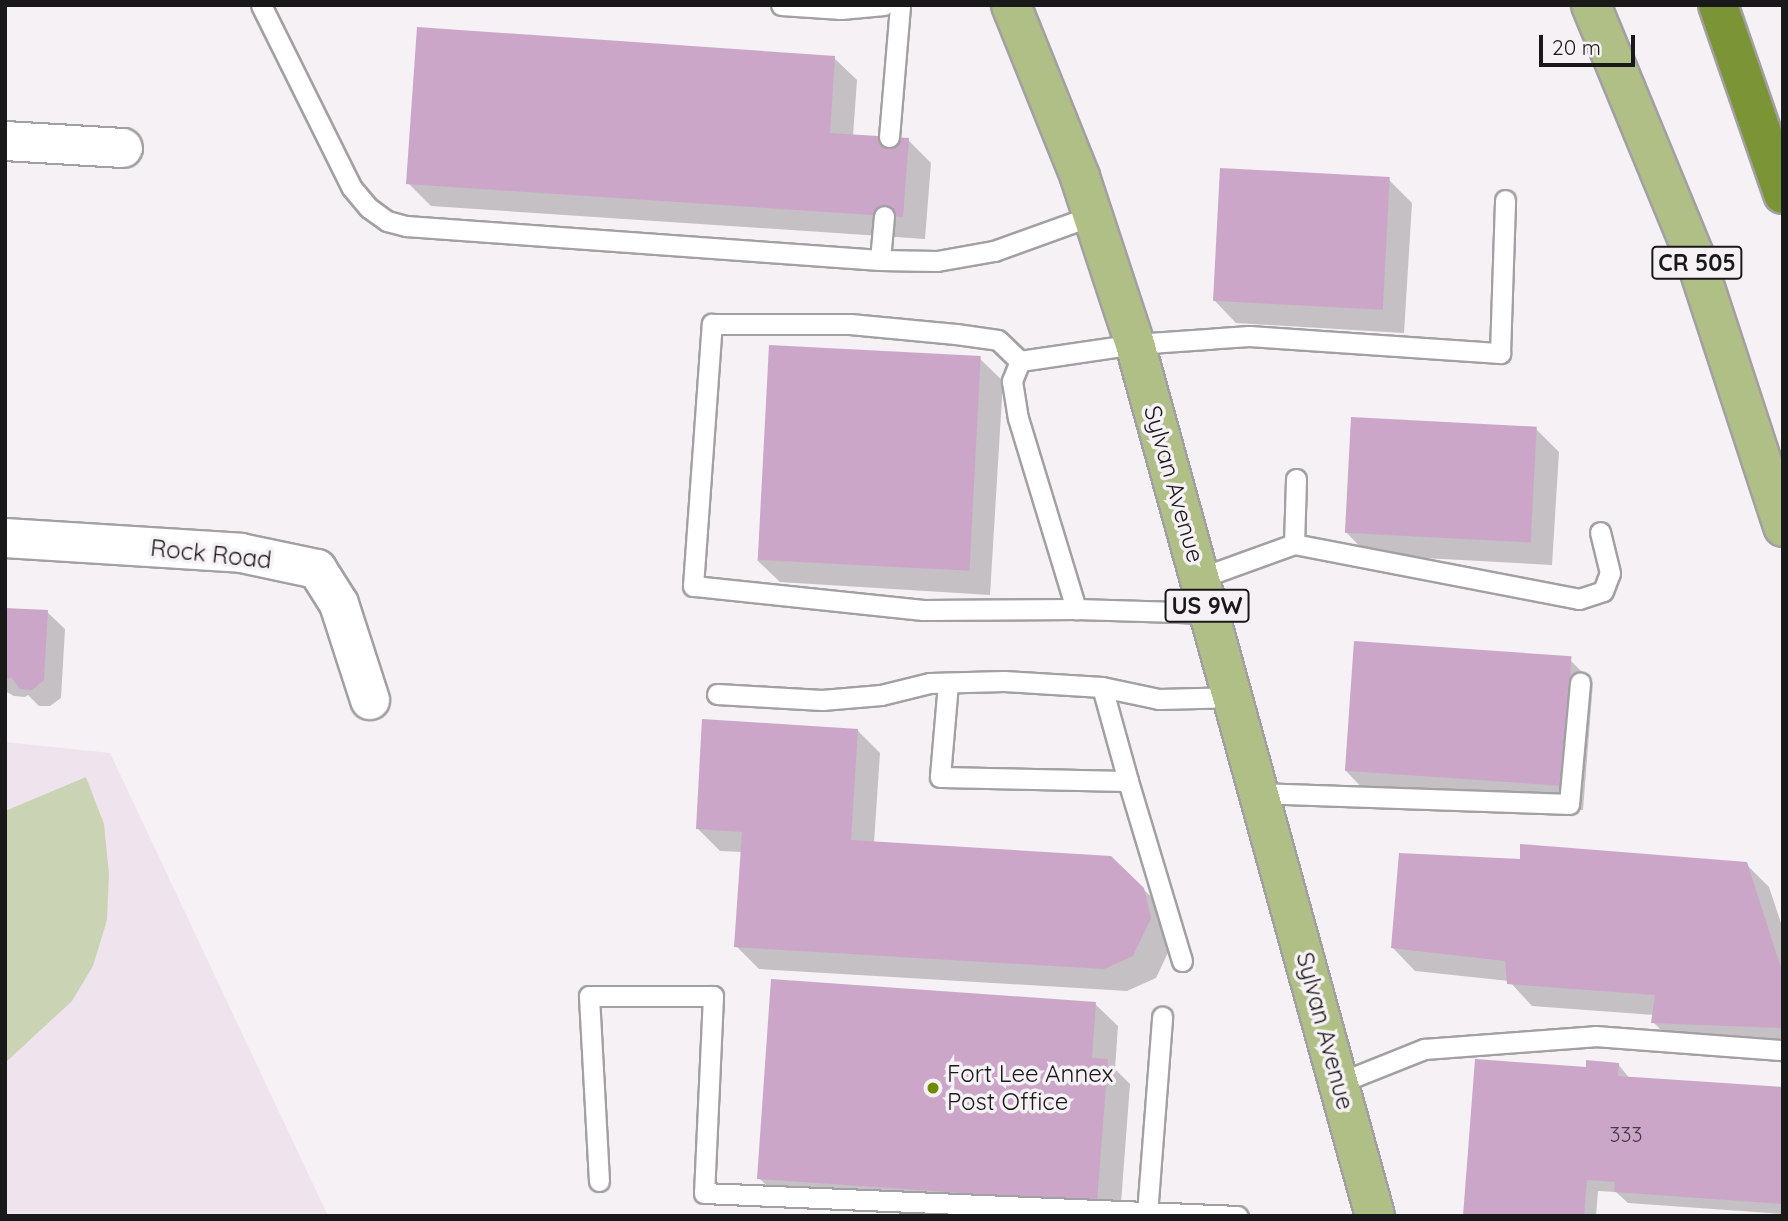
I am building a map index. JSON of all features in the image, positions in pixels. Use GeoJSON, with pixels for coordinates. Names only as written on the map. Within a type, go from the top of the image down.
{"type":"FeatureCollection","features":[{"type":"Feature","properties":{"kind":"highway"},"geometry":{"type":"LineString","coordinates":[[1718,5],[1783,194]]}},
{"type":"Feature","properties":{"kind":"main road","name":"Sylvan Avenue"},"geometry":{"type":"LineString","coordinates":[[1011,5],[1060,121],[1094,215],[1135,344],[1375,1216]]}},
{"type":"Feature","properties":{"kind":"main road","name":"CR 505"},"geometry":{"type":"LineString","coordinates":[[1591,5],[1695,257],[1783,527]]}},
{"type":"Feature","properties":{"kind":"street"},"geometry":{"type":"LineString","coordinates":[[5,141],[123,148]]}},
{"type":"Feature","properties":{"kind":"street","name":"Rock Road"},"geometry":{"type":"LineString","coordinates":[[5,538],[241,553],[317,569],[339,604],[370,700]]}},
{"type":"Feature","properties":{"kind":"lane"},"geometry":{"type":"LineString","coordinates":[[261,5],[341,172],[369,208],[387,221],[406,226],[880,260],[937,261],[973,255],[1094,215]]}},
{"type":"Feature","properties":{"kind":"lane"},"geometry":{"type":"LineString","coordinates":[[781,5],[841,9],[884,5]]}},
{"type":"Feature","properties":{"kind":"lane"},"geometry":{"type":"LineString","coordinates":[[889,137],[900,5]]}},
{"type":"Feature","properties":{"kind":"lane"},"geometry":{"type":"LineString","coordinates":[[1020,360],[1135,344],[1249,336],[1500,353],[1505,200]]}},
{"type":"Feature","properties":{"kind":"lane"},"geometry":{"type":"LineString","coordinates":[[880,260],[884,216]]}},
{"type":"Feature","properties":{"kind":"lane"},"geometry":{"type":"LineString","coordinates":[[1020,360],[998,340],[956,334],[850,324],[712,324],[693,586],[923,610],[1076,609],[1204,595],[1294,544],[1578,598],[1603,591],[1610,573],[1600,532]]}},
{"type":"Feature","properties":{"kind":"lane"},"geometry":{"type":"LineString","coordinates":[[1020,360],[1012,381],[1018,418],[1076,609]]}},
{"type":"Feature","properties":{"kind":"lane"},"geometry":{"type":"LineString","coordinates":[[1294,544],[1296,479]]}},
{"type":"Feature","properties":{"kind":"lane"},"geometry":{"type":"LineString","coordinates":[[717,694],[822,700],[881,695],[930,683],[1004,681],[1102,687],[1159,699],[1233,697]]}},
{"type":"Feature","properties":{"kind":"lane"},"geometry":{"type":"LineString","coordinates":[[948,682],[940,777],[1128,781]]}},
{"type":"Feature","properties":{"kind":"lane"},"geometry":{"type":"LineString","coordinates":[[1259,793],[1569,804],[1580,682]]}},
{"type":"Feature","properties":{"kind":"lane"},"geometry":{"type":"LineString","coordinates":[[1102,687],[1182,961]]}},
{"type":"Feature","properties":{"kind":"lane"},"geometry":{"type":"LineString","coordinates":[[599,1181],[589,996],[713,996],[704,1193],[1238,1216]]}},
{"type":"Feature","properties":{"kind":"lane"},"geometry":{"type":"LineString","coordinates":[[1147,1214],[1162,1017]]}},
{"type":"Feature","properties":{"kind":"lane"},"geometry":{"type":"LineString","coordinates":[[1339,1083],[1424,1049],[1595,1036],[1783,1051]]}},
{"type":"Feature","properties":{"kind":"shaded area"},"geometry":{"type":"Polygon","coordinates":[[[5,742],[110,753],[328,1216],[5,1216],[5,742]]]}},
{"type":"Feature","properties":{"kind":"green space"},"geometry":{"type":"Polygon","coordinates":[[[86,777],[104,824],[109,874],[107,920],[93,966],[72,1001],[5,1063],[5,811],[86,777]]]}},
{"type":"Feature","properties":{"kind":"building"},"geometry":{"type":"Polygon","coordinates":[[[417,27],[835,56],[830,133],[909,138],[903,217],[406,184],[417,27]]]}},
{"type":"Feature","properties":{"kind":"building"},"geometry":{"type":"Polygon","coordinates":[[[1220,168],[1390,177],[1383,310],[1213,301],[1220,168]]]}},
{"type":"Feature","properties":{"kind":"building"},"geometry":{"type":"Polygon","coordinates":[[[769,345],[981,356],[969,571],[758,560],[769,345]]]}},
{"type":"Feature","properties":{"kind":"building"},"geometry":{"type":"Polygon","coordinates":[[[1351,417],[1537,427],[1531,543],[1345,533],[1351,417]]]}},
{"type":"Feature","properties":{"kind":"building"},"geometry":{"type":"Polygon","coordinates":[[[5,608],[48,610],[44,680],[32,690],[20,689],[11,677],[5,680],[5,608]]]}},
{"type":"Feature","properties":{"kind":"building"},"geometry":{"type":"Polygon","coordinates":[[[1354,641],[1571,656],[1562,786],[1345,771],[1354,641]]]}},
{"type":"Feature","properties":{"kind":"building"},"geometry":{"type":"Polygon","coordinates":[[[702,719],[858,729],[851,840],[1111,856],[1144,888],[1151,918],[1133,956],[1104,969],[734,947],[742,832],[696,829],[702,719]]]}},
{"type":"Feature","properties":{"kind":"building"},"geometry":{"type":"Polygon","coordinates":[[[1520,844],[1747,862],[1783,974],[1783,1028],[1651,1023],[1655,995],[1507,984],[1505,961],[1391,948],[1399,853],[1520,859],[1520,844]]]}},
{"type":"Feature","properties":{"kind":"building"},"geometry":{"type":"Polygon","coordinates":[[[771,979],[1096,1002],[1092,1058],[1108,1059],[1097,1202],[757,1179],[771,979]]]}},
{"type":"Feature","properties":{"kind":"building"},"geometry":{"type":"Polygon","coordinates":[[[1475,1059],[1586,1067],[1586,1060],[1619,1063],[1618,1076],[1783,1087],[1783,1204],[1614,1192],[1615,1182],[1587,1180],[1584,1216],[1463,1216],[1475,1059]]]}},
{"type":"Feature","properties":{"kind":"place","name":"Fort Lee Annex Post Office"},"geometry":{"type":"Point","coordinates":[933,1088]}}]}
